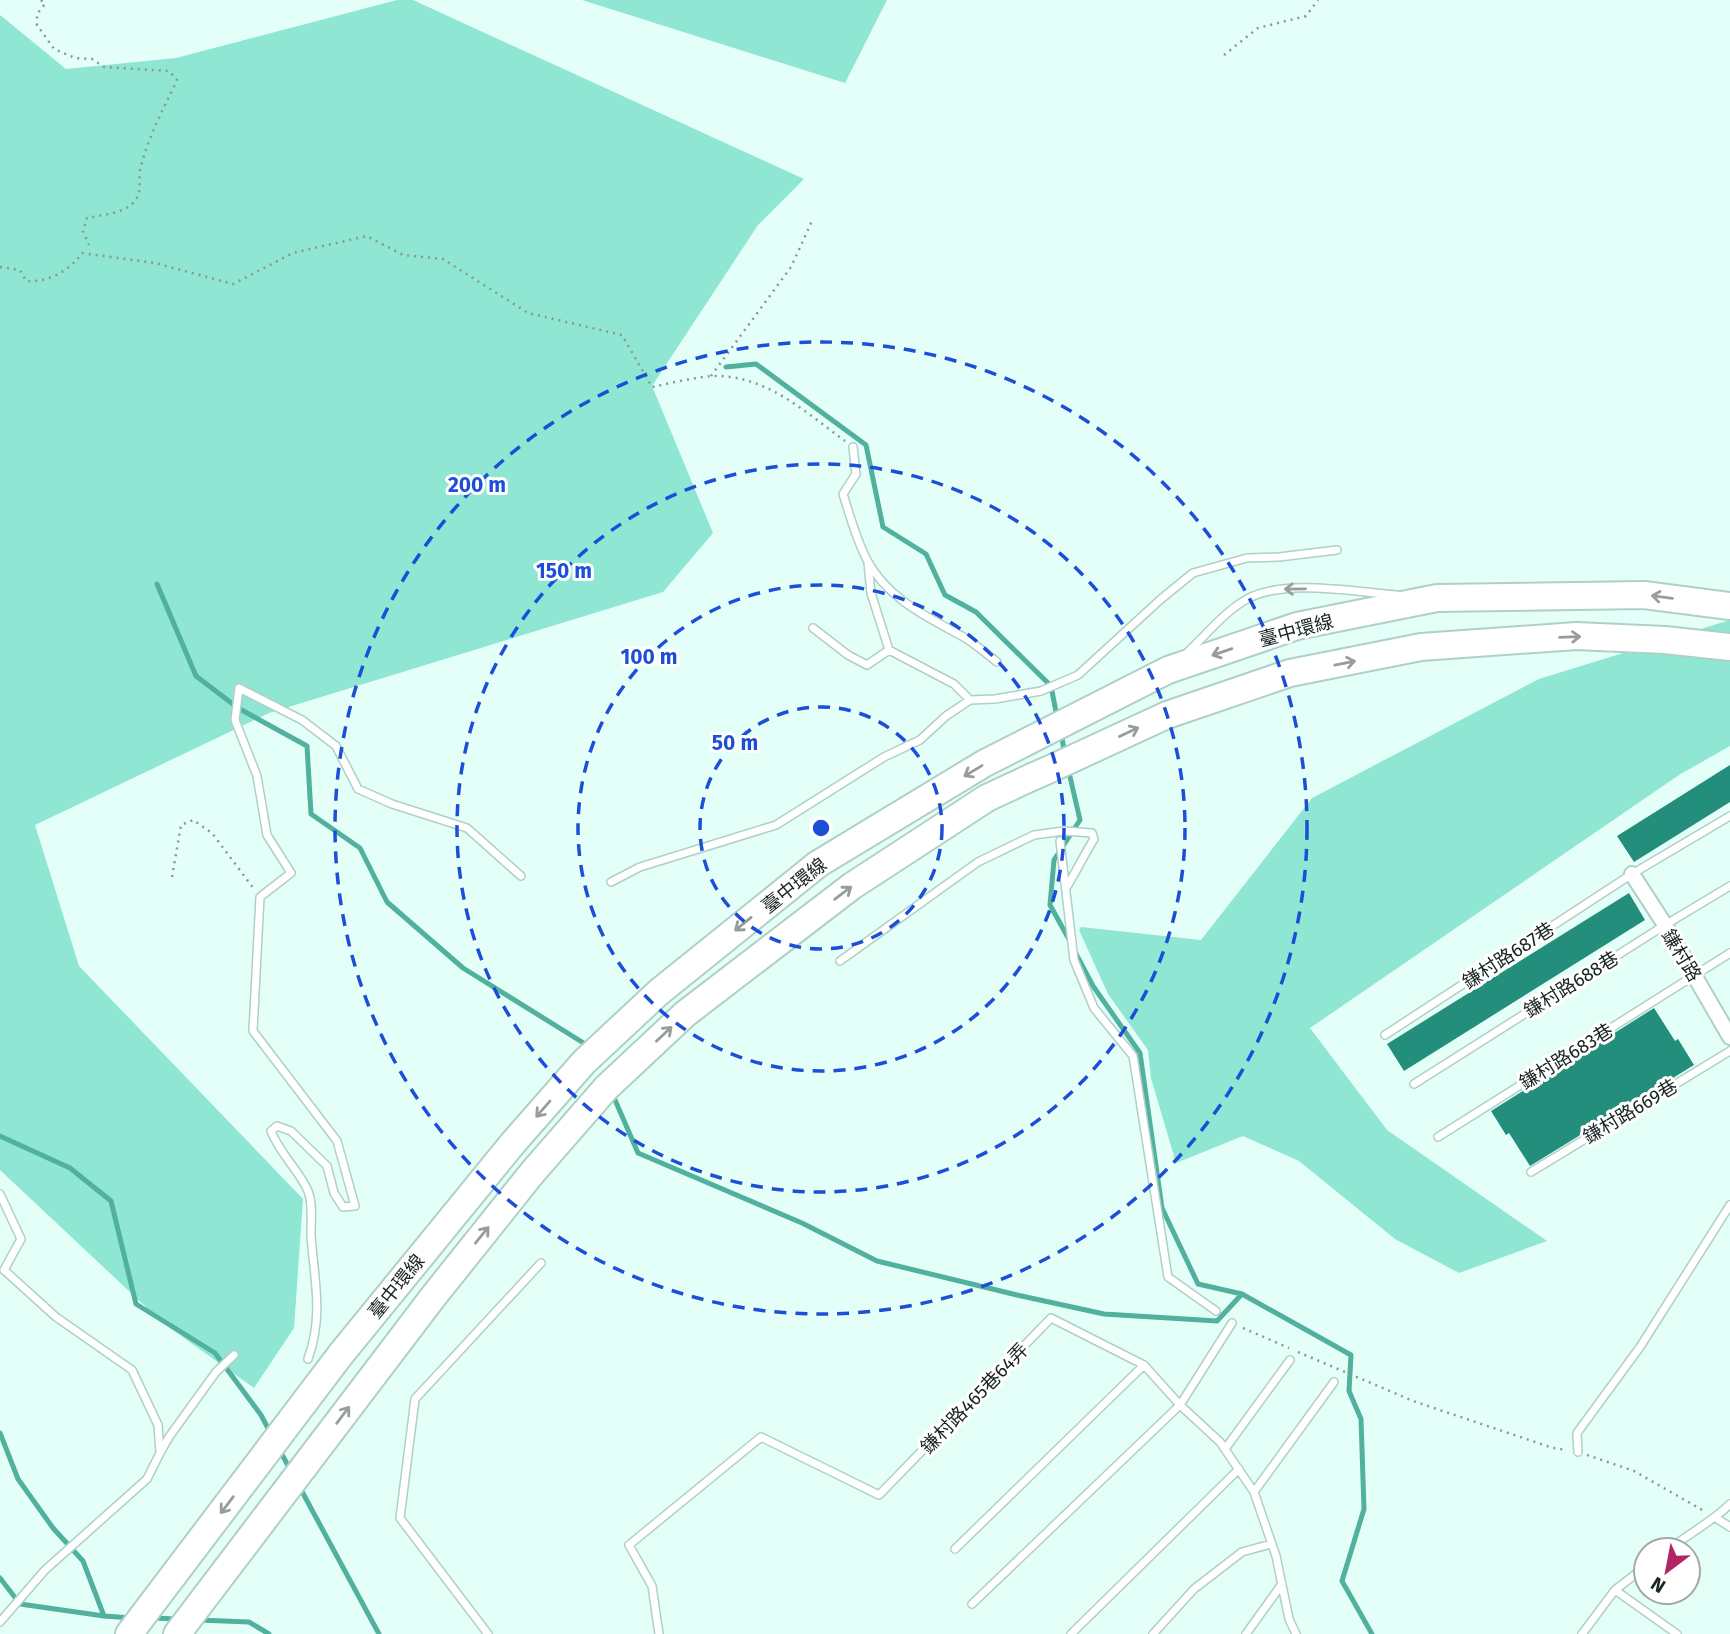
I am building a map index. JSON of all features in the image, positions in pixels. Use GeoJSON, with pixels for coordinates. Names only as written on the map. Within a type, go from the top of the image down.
{"type":"FeatureCollection","features":[{"type":"Feature","properties":{"kind":"highway","name":"臺中環線"},"geometry":{"type":"LineString","coordinates":[[137,1623],[341,1353],[513,1143],[594,1053],[659,992],[818,864],[985,763],[1168,670],[1297,626],[1437,598],[1644,595],[1730,606]]}},
{"type":"Feature","properties":{"kind":"highway","name":"臺中環線"},"geometry":{"type":"LineString","coordinates":[[184,1625],[433,1297],[532,1173],[610,1084],[685,1014],[852,886],[987,798],[1167,715],[1290,674],[1421,647],[1576,636],[1665,640],[1730,647]]}},
{"type":"Feature","properties":{"kind":"street","name":"鎌村路"},"geometry":{"type":"LineString","coordinates":[[1632,874],[1730,1037]]}},
{"type":"Feature","properties":{"kind":"lane"},"geometry":{"type":"LineString","coordinates":[[853,447],[856,474],[844,494],[853,527],[868,562],[897,597],[933,622],[968,640],[997,662]]}},
{"type":"Feature","properties":{"kind":"lane"},"geometry":{"type":"LineString","coordinates":[[611,882],[640,867],[776,825],[884,757],[919,740],[946,716],[970,700],[995,699],[1041,691],[1078,675],[1193,573],[1247,558],[1279,558],[1337,550]]}},
{"type":"Feature","properties":{"kind":"lane"},"geometry":{"type":"LineString","coordinates":[[868,562],[871,593],[889,650],[954,684],[970,700]]}},
{"type":"Feature","properties":{"kind":"lane"},"geometry":{"type":"LineString","coordinates":[[1168,670],[1230,611],[1248,599],[1268,591],[1326,590],[1437,598]]}},
{"type":"Feature","properties":{"kind":"lane"},"geometry":{"type":"LineString","coordinates":[[813,628],[848,655],[867,665],[889,650]]}},
{"type":"Feature","properties":{"kind":"lane"},"geometry":{"type":"LineString","coordinates":[[308,1359],[315,1340],[318,1290],[313,1269],[309,1192],[277,1146],[271,1131],[277,1126],[291,1131],[327,1166],[334,1193],[343,1207],[355,1206],[337,1141],[253,1031],[260,897],[291,873],[267,835],[257,776],[235,720],[239,688],[302,720],[335,746],[358,789],[391,804],[467,828],[521,876]]}},
{"type":"Feature","properties":{"kind":"lane","name":"鎌村路687巷"},"geometry":{"type":"LineString","coordinates":[[1385,1035],[1632,874],[1730,816]]}},
{"type":"Feature","properties":{"kind":"lane"},"geometry":{"type":"LineString","coordinates":[[840,961],[978,862],[1034,835],[1064,831],[1092,833],[1094,839],[1066,888]]}},
{"type":"Feature","properties":{"kind":"lane"},"geometry":{"type":"LineString","coordinates":[[1060,841],[1074,960],[1094,1008],[1133,1056],[1168,1278],[1216,1311]]}},
{"type":"Feature","properties":{"kind":"lane","name":"鎌村路688巷"},"geometry":{"type":"LineString","coordinates":[[1414,1084],[1730,886]]}},
{"type":"Feature","properties":{"kind":"lane","name":"鎌村路683巷"},"geometry":{"type":"LineString","coordinates":[[1438,1137],[1730,953]]}},
{"type":"Feature","properties":{"kind":"lane","name":"鎌村路669巷"},"geometry":{"type":"LineString","coordinates":[[1531,1172],[1730,1051]]}},
{"type":"Feature","properties":{"kind":"lane"},"geometry":{"type":"LineString","coordinates":[[0,1194],[21,1238],[2,1268],[56,1317],[132,1370],[158,1425],[160,1453]]}},
{"type":"Feature","properties":{"kind":"lane"},"geometry":{"type":"LineString","coordinates":[[1578,1452],[1577,1433],[1640,1347],[1730,1205]]}},
{"type":"Feature","properties":{"kind":"lane"},"geometry":{"type":"LineString","coordinates":[[488,1634],[400,1518],[415,1399],[541,1263]]}},
{"type":"Feature","properties":{"kind":"lane","name":"鎌村路465巷64弄"},"geometry":{"type":"LineString","coordinates":[[659,1634],[652,1586],[629,1545],[761,1437],[879,1495],[1051,1318],[1144,1365],[1180,1405],[1220,1442],[1254,1492],[1272,1544],[1289,1619],[1296,1634]]}},
{"type":"Feature","properties":{"kind":"lane"},"geometry":{"type":"LineString","coordinates":[[972,1604],[1180,1405],[1232,1323]]}},
{"type":"Feature","properties":{"kind":"lane"},"geometry":{"type":"LineString","coordinates":[[0,1622],[44,1570],[147,1479],[169,1437],[216,1372],[234,1355]]}},
{"type":"Feature","properties":{"kind":"lane"},"geometry":{"type":"LineString","coordinates":[[1225,1449],[1290,1360]]}},
{"type":"Feature","properties":{"kind":"lane"},"geometry":{"type":"LineString","coordinates":[[955,1549],[1144,1365]]}},
{"type":"Feature","properties":{"kind":"lane"},"geometry":{"type":"LineString","coordinates":[[1254,1492],[1334,1382]]}},
{"type":"Feature","properties":{"kind":"lane"},"geometry":{"type":"LineString","coordinates":[[1071,1634],[1238,1469]]}},
{"type":"Feature","properties":{"kind":"lane"},"geometry":{"type":"LineString","coordinates":[[1686,1536],[1716,1518],[1730,1504]]}},
{"type":"Feature","properties":{"kind":"lane"},"geometry":{"type":"LineString","coordinates":[[1716,1518],[1730,1527]]}},
{"type":"Feature","properties":{"kind":"lane"},"geometry":{"type":"LineString","coordinates":[[1153,1634],[1194,1589],[1242,1552],[1272,1544]]}},
{"type":"Feature","properties":{"kind":"lane"},"geometry":{"type":"LineString","coordinates":[[1581,1634],[1615,1590],[1632,1577]]}},
{"type":"Feature","properties":{"kind":"lane"},"geometry":{"type":"LineString","coordinates":[[1246,1634],[1282,1584]]}},
{"type":"Feature","properties":{"kind":"lane"},"geometry":{"type":"LineString","coordinates":[[1615,1590],[1676,1634]]}},
{"type":"Feature","properties":{"kind":"path"},"geometry":{"type":"LineString","coordinates":[[41,0],[45,4],[37,14],[37,25],[54,49],[75,58],[92,59],[104,67],[169,71],[177,80],[160,111],[146,148],[139,174],[141,188],[136,201],[125,209],[87,218],[83,231],[89,245]]}},
{"type":"Feature","properties":{"kind":"path"},"geometry":{"type":"LineString","coordinates":[[1224,55],[1258,28],[1306,16],[1318,0]]}},
{"type":"Feature","properties":{"kind":"path"},"geometry":{"type":"LineString","coordinates":[[711,376],[791,267],[812,220]]}},
{"type":"Feature","properties":{"kind":"path"},"geometry":{"type":"LineString","coordinates":[[0,267],[20,270],[26,281],[40,282],[74,265],[82,253],[155,263],[233,284],[293,253],[368,236],[403,255],[443,260],[528,313],[622,335],[652,387],[711,376],[747,379],[771,388],[853,447]]}},
{"type":"Feature","properties":{"kind":"path"},"geometry":{"type":"LineString","coordinates":[[172,877],[181,825],[193,820],[212,833],[260,897]]}},
{"type":"Feature","properties":{"kind":"path"},"geometry":{"type":"LineString","coordinates":[[1232,1323],[1413,1401],[1553,1448],[1578,1452],[1634,1471],[1716,1518]]}},
{"type":"Feature","properties":{"kind":"green space"},"geometry":{"type":"Polygon","coordinates":[[[397,0],[413,0],[804,179],[758,225],[652,386],[713,533],[663,592],[269,713],[35,825],[79,966],[303,1199],[294,1328],[254,1388],[163,1323],[0,1170],[0,15],[66,69],[176,58],[397,0]]]}},
{"type":"Feature","properties":{"kind":"green space"},"geometry":{"type":"Polygon","coordinates":[[[582,0],[887,0],[845,83],[582,0]]]}},
{"type":"Feature","properties":{"kind":"green space"},"geometry":{"type":"Polygon","coordinates":[[[1730,620],[1730,746],[1679,775],[1310,1028],[1387,1130],[1547,1241],[1459,1273],[1395,1239],[1299,1161],[1243,1136],[1176,1163],[1151,1078],[1148,1050],[1108,994],[1079,930],[1081,927],[1201,940],[1312,798],[1539,679],[1730,620]]]}},
{"type":"Feature","properties":{"kind":"building"},"geometry":{"type":"Polygon","coordinates":[[[1730,765],[1730,802],[1634,862],[1617,836],[1730,765]]]}},
{"type":"Feature","properties":{"kind":"building"},"geometry":{"type":"Polygon","coordinates":[[[1629,893],[1645,920],[1404,1071],[1387,1044],[1629,893]]]}},
{"type":"Feature","properties":{"kind":"building"},"geometry":{"type":"Polygon","coordinates":[[[1654,1008],[1694,1065],[1530,1166],[1491,1111],[1654,1008]]]}},
{"type":"Feature","properties":{"kind":"waterway"},"geometry":{"type":"LineString","coordinates":[[726,367],[756,364],[866,445],[883,527],[926,554],[945,595],[976,612],[1051,686],[1057,717]]}},
{"type":"Feature","properties":{"kind":"waterway"},"geometry":{"type":"LineString","coordinates":[[157,584],[196,676],[238,708],[307,746],[311,814],[360,848],[387,902],[463,968],[590,1047]]}},
{"type":"Feature","properties":{"kind":"waterway"},"geometry":{"type":"LineString","coordinates":[[1061,733],[1065,755]]}},
{"type":"Feature","properties":{"kind":"waterway"},"geometry":{"type":"LineString","coordinates":[[1068,768],[1080,820],[1054,860],[1050,905],[1071,943]]}},
{"type":"Feature","properties":{"kind":"waterway"},"geometry":{"type":"LineString","coordinates":[[1075,952],[1093,986],[1140,1053],[1162,1208],[1198,1284],[1242,1294],[1351,1355],[1349,1391],[1361,1419],[1364,1509],[1342,1581],[1372,1634]]}},
{"type":"Feature","properties":{"kind":"waterway"},"geometry":{"type":"LineString","coordinates":[[612,1093],[638,1153],[802,1223],[877,1261],[1104,1314],[1217,1321],[1242,1294]]}},
{"type":"Feature","properties":{"kind":"waterway"},"geometry":{"type":"LineString","coordinates":[[0,1136],[70,1168],[111,1201],[136,1304],[215,1353],[261,1415],[271,1434]]}},
{"type":"Feature","properties":{"kind":"waterway"},"geometry":{"type":"LineString","coordinates":[[0,1433],[18,1479],[53,1528],[83,1561],[104,1616],[132,1618]]}},
{"type":"Feature","properties":{"kind":"waterway"},"geometry":{"type":"LineString","coordinates":[[279,1449],[291,1471]]}},
{"type":"Feature","properties":{"kind":"waterway"},"geometry":{"type":"LineString","coordinates":[[299,1486],[379,1634]]}},
{"type":"Feature","properties":{"kind":"waterway"},"geometry":{"type":"LineString","coordinates":[[0,1578],[20,1604],[104,1616]]}},
{"type":"Feature","properties":{"kind":"waterway"},"geometry":{"type":"LineString","coordinates":[[152,1618],[177,1619]]}},
{"type":"Feature","properties":{"kind":"waterway"},"geometry":{"type":"LineString","coordinates":[[198,1620],[249,1622],[269,1634]]}}]}
